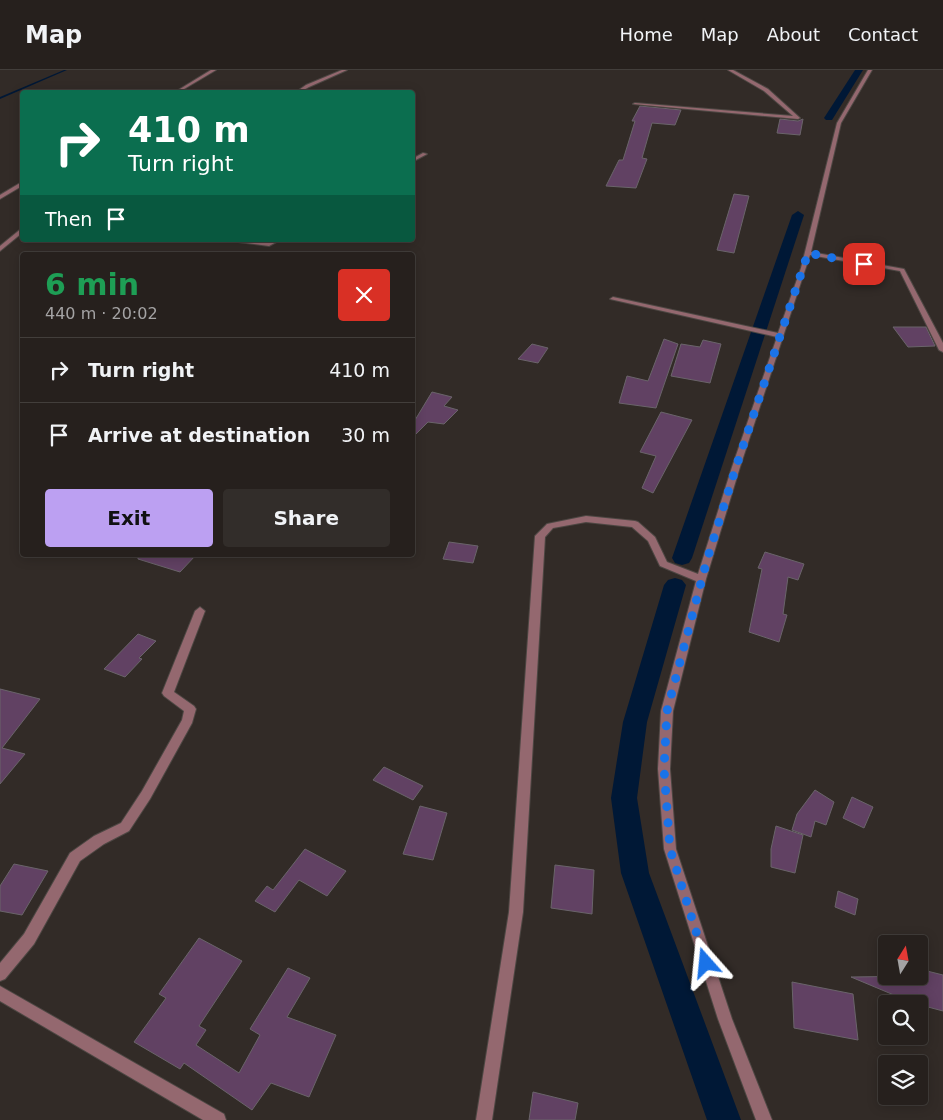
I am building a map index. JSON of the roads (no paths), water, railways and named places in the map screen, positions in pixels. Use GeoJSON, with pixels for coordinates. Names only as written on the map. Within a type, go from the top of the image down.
{"type":"FeatureCollection","features":[{"type":"Feature","properties":{"kind":"street"},"geometry":{"type":"LineString","coordinates":[[179,90],[214,70]]}},
{"type":"Feature","properties":{"kind":"street"},"geometry":{"type":"LineString","coordinates":[[301,90],[327,80],[345,70]]}},
{"type":"Feature","properties":{"kind":"street"},"geometry":{"type":"LineString","coordinates":[[635,104],[798,118],[766,90],[730,70]]}},
{"type":"Feature","properties":{"kind":"street"},"geometry":{"type":"LineString","coordinates":[[764,1120],[725,1020],[670,849],[664,769],[667,711],[701,579],[736,467],[808,253],[839,123],[870,70]]}},
{"type":"Feature","properties":{"kind":"street"},"geometry":{"type":"LineString","coordinates":[[415,160],[426,154]]}},
{"type":"Feature","properties":{"kind":"street"},"geometry":{"type":"LineString","coordinates":[[0,197],[20,185]]}},
{"type":"Feature","properties":{"kind":"street"},"geometry":{"type":"LineString","coordinates":[[0,249],[20,232]]}},
{"type":"Feature","properties":{"kind":"street"},"geometry":{"type":"LineString","coordinates":[[254,242],[269,244],[273,242]]}},
{"type":"Feature","properties":{"kind":"street"},"geometry":{"type":"LineString","coordinates":[[808,253],[902,270],[943,350]]}},
{"type":"Feature","properties":{"kind":"street"},"geometry":{"type":"LineString","coordinates":[[613,299],[781,336]]}},
{"type":"Feature","properties":{"kind":"street"},"geometry":{"type":"LineString","coordinates":[[484,1120],[516,912],[540,536],[550,526],[586,519],[635,524],[652,539],[663,564],[701,579]]}},
{"type":"Feature","properties":{"kind":"street"},"geometry":{"type":"LineString","coordinates":[[0,974],[29,939],[75,856],[99,840],[125,827],[146,795],[188,720],[190,709],[168,693],[200,612]]}},
{"type":"Feature","properties":{"kind":"street"},"geometry":{"type":"LineString","coordinates":[[0,993],[218,1120]]}},
{"type":"Feature","properties":{"kind":"waterway"},"geometry":{"type":"LineString","coordinates":[[0,98],[66,70]]}},
{"type":"Feature","properties":{"kind":"waterway"},"geometry":{"type":"LineString","coordinates":[[829,118],[859,70]]}},
{"type":"Feature","properties":{"kind":"waterway"},"geometry":{"type":"LineString","coordinates":[[682,558],[798,215]]}},
{"type":"Feature","properties":{"kind":"waterway"},"geometry":{"type":"LineString","coordinates":[[675,585],[635,722],[624,798],[635,873],[724,1120]]}}]}
